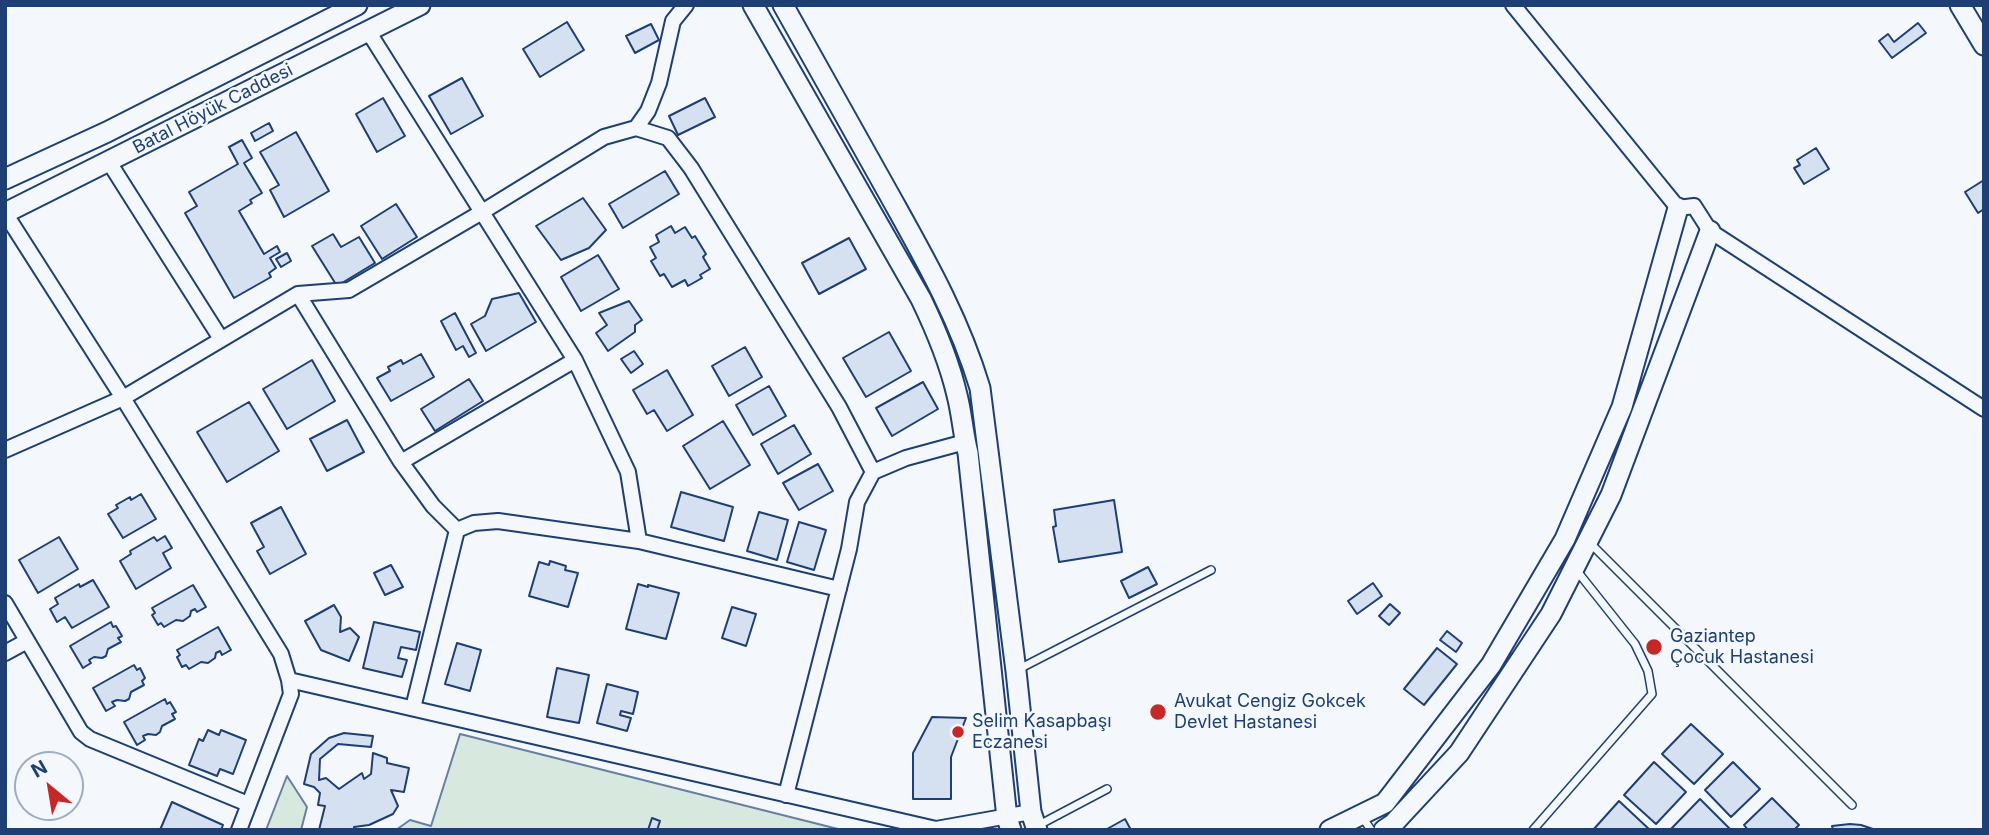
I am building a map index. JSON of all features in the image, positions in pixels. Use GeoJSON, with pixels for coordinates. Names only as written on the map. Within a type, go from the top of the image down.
{"type":"FeatureCollection","features":[{"type":"Feature","properties":{"kind":"street","name":"Batal Höyük Caddesi"},"geometry":{"type":"LineString","coordinates":[[5,179],[358,5]]}},
{"type":"Feature","properties":{"kind":"street","name":"Batal Höyük Caddesi"},"geometry":{"type":"LineString","coordinates":[[5,213],[420,5]]}},
{"type":"Feature","properties":{"kind":"street"},"geometry":{"type":"LineString","coordinates":[[636,128],[649,111],[659,83],[673,21],[686,5]]}},
{"type":"Feature","properties":{"kind":"street"},"geometry":{"type":"LineString","coordinates":[[752,5],[921,299],[938,334],[949,366],[958,396],[968,453],[1009,824]]}},
{"type":"Feature","properties":{"kind":"street"},"geometry":{"type":"LineString","coordinates":[[289,680],[936,830],[1035,823],[980,388],[972,360],[933,274],[783,5]]}},
{"type":"Feature","properties":{"kind":"street"},"geometry":{"type":"LineString","coordinates":[[1513,5],[1678,208]]}},
{"type":"Feature","properties":{"kind":"street"},"geometry":{"type":"LineString","coordinates":[[1960,5],[1984,45]]}},
{"type":"Feature","properties":{"kind":"street"},"geometry":{"type":"LineString","coordinates":[[368,31],[575,360],[628,472],[639,541]]}},
{"type":"Feature","properties":{"kind":"street"},"geometry":{"type":"LineString","coordinates":[[5,450],[122,398],[298,294],[349,290],[604,137],[636,128],[668,138],[691,168],[839,407],[873,472]]}},
{"type":"Feature","properties":{"kind":"street"},"geometry":{"type":"LineString","coordinates":[[109,162],[221,339]]}},
{"type":"Feature","properties":{"kind":"street"},"geometry":{"type":"LineString","coordinates":[[1678,208],[1694,206],[1710,231],[1984,409]]}},
{"type":"Feature","properties":{"kind":"street"},"geometry":{"type":"LineString","coordinates":[[1330,830],[1366,822],[1385,803],[1491,665],[1565,539],[1622,408],[1678,208]]}},
{"type":"Feature","properties":{"kind":"street"},"geometry":{"type":"LineString","coordinates":[[5,213],[281,654],[291,694],[239,830]]}},
{"type":"Feature","properties":{"kind":"street"},"geometry":{"type":"LineString","coordinates":[[1384,830],[1393,824],[1459,753],[1551,614],[1611,495],[1710,231]]}},
{"type":"Feature","properties":{"kind":"street"},"geometry":{"type":"LineString","coordinates":[[298,294],[401,462],[433,506],[457,530]]}},
{"type":"Feature","properties":{"kind":"street"},"geometry":{"type":"LineString","coordinates":[[401,462],[575,360]]}},
{"type":"Feature","properties":{"kind":"street"},"geometry":{"type":"LineString","coordinates":[[786,795],[849,549],[857,502],[873,472],[906,458],[965,442]]}},
{"type":"Feature","properties":{"kind":"street"},"geometry":{"type":"LineString","coordinates":[[457,530],[474,523],[498,521],[639,541],[839,589]]}},
{"type":"Feature","properties":{"kind":"street"},"geometry":{"type":"LineString","coordinates":[[412,708],[457,530]]}},
{"type":"Feature","properties":{"kind":"street"},"geometry":{"type":"LineString","coordinates":[[5,603],[81,732],[90,739],[248,804]]}},
{"type":"Feature","properties":{"kind":"street"},"geometry":{"type":"LineString","coordinates":[[5,653],[27,641]]}},
{"type":"Feature","properties":{"kind":"lane"},"geometry":{"type":"LineString","coordinates":[[1588,541],[1852,805]]}},
{"type":"Feature","properties":{"kind":"lane"},"geometry":{"type":"LineString","coordinates":[[1533,830],[1652,694],[1648,671],[1635,644],[1574,568]]}},
{"type":"Feature","properties":{"kind":"lane"},"geometry":{"type":"LineString","coordinates":[[1016,671],[1211,570]]}},
{"type":"Feature","properties":{"kind":"lane"},"geometry":{"type":"LineString","coordinates":[[1035,823],[1107,789]]}},
{"type":"Feature","properties":{"kind":"shaded area"},"geometry":{"type":"Polygon","coordinates":[[[460,734],[842,830],[396,830],[410,820],[431,826],[460,734]]]}},
{"type":"Feature","properties":{"kind":"shaded area"},"geometry":{"type":"Polygon","coordinates":[[[287,776],[307,807],[301,830],[266,830],[287,776]]]}},
{"type":"Feature","properties":{"kind":"building"},"geometry":{"type":"Polygon","coordinates":[[[567,22],[584,50],[540,77],[523,49],[567,22]]]}},
{"type":"Feature","properties":{"kind":"building"},"geometry":{"type":"Polygon","coordinates":[[[1918,23],[1926,33],[1892,58],[1879,41],[1888,34],[1894,42],[1918,23]]]}},
{"type":"Feature","properties":{"kind":"building"},"geometry":{"type":"Polygon","coordinates":[[[651,24],[659,40],[635,53],[626,36],[651,24]]]}},
{"type":"Feature","properties":{"kind":"building"},"geometry":{"type":"Polygon","coordinates":[[[462,78],[483,116],[451,134],[429,96],[462,78]]]}},
{"type":"Feature","properties":{"kind":"building"},"geometry":{"type":"Polygon","coordinates":[[[383,98],[405,136],[377,152],[356,114],[383,98]]]}},
{"type":"Feature","properties":{"kind":"building"},"geometry":{"type":"Polygon","coordinates":[[[705,98],[715,117],[678,135],[669,116],[705,98]]]}},
{"type":"Feature","properties":{"kind":"building"},"geometry":{"type":"Polygon","coordinates":[[[269,123],[273,131],[255,141],[251,133],[269,123]]]}},
{"type":"Feature","properties":{"kind":"building"},"geometry":{"type":"Polygon","coordinates":[[[296,132],[329,191],[284,217],[270,190],[279,185],[260,152],[296,132]]]}},
{"type":"Feature","properties":{"kind":"building"},"geometry":{"type":"Polygon","coordinates":[[[242,140],[252,158],[244,163],[262,193],[239,211],[264,254],[277,246],[280,252],[270,258],[276,268],[269,273],[271,277],[234,298],[185,213],[197,206],[189,192],[238,164],[229,147],[242,140]]]}},
{"type":"Feature","properties":{"kind":"building"},"geometry":{"type":"Polygon","coordinates":[[[1816,148],[1829,169],[1804,184],[1794,168],[1800,165],[1797,160],[1816,148]]]}},
{"type":"Feature","properties":{"kind":"building"},"geometry":{"type":"Polygon","coordinates":[[[665,171],[679,194],[623,228],[609,204],[665,171]]]}},
{"type":"Feature","properties":{"kind":"building"},"geometry":{"type":"Polygon","coordinates":[[[1984,180],[1984,209],[1978,213],[1965,192],[1984,180]]]}},
{"type":"Feature","properties":{"kind":"building"},"geometry":{"type":"Polygon","coordinates":[[[583,198],[606,230],[589,248],[561,260],[536,226],[583,198]]]}},
{"type":"Feature","properties":{"kind":"building"},"geometry":{"type":"Polygon","coordinates":[[[396,204],[417,237],[382,259],[361,226],[396,204]]]}},
{"type":"Feature","properties":{"kind":"building"},"geometry":{"type":"Polygon","coordinates":[[[671,226],[675,233],[685,227],[692,238],[695,236],[706,254],[703,257],[710,269],[700,275],[702,278],[688,286],[685,280],[672,287],[664,274],[660,276],[651,261],[656,258],[650,247],[659,242],[656,235],[671,226]]]}},
{"type":"Feature","properties":{"kind":"building"},"geometry":{"type":"Polygon","coordinates":[[[333,234],[341,247],[359,237],[375,263],[337,286],[312,246],[333,234]]]}},
{"type":"Feature","properties":{"kind":"building"},"geometry":{"type":"Polygon","coordinates":[[[849,238],[866,269],[819,294],[802,263],[849,238]]]}},
{"type":"Feature","properties":{"kind":"building"},"geometry":{"type":"Polygon","coordinates":[[[287,253],[291,261],[281,267],[276,259],[287,253]]]}},
{"type":"Feature","properties":{"kind":"building"},"geometry":{"type":"Polygon","coordinates":[[[598,255],[619,289],[581,311],[561,277],[598,255]]]}},
{"type":"Feature","properties":{"kind":"building"},"geometry":{"type":"Polygon","coordinates":[[[519,293],[536,322],[486,351],[471,324],[485,316],[492,299],[519,293]]]}},
{"type":"Feature","properties":{"kind":"building"},"geometry":{"type":"Polygon","coordinates":[[[629,301],[642,320],[635,325],[635,332],[608,351],[596,333],[607,325],[599,313],[629,301]]]}},
{"type":"Feature","properties":{"kind":"building"},"geometry":{"type":"Polygon","coordinates":[[[455,313],[476,353],[469,357],[463,346],[456,350],[441,321],[455,313]]]}},
{"type":"Feature","properties":{"kind":"building"},"geometry":{"type":"Polygon","coordinates":[[[889,332],[911,371],[866,397],[843,358],[889,332]]]}},
{"type":"Feature","properties":{"kind":"building"},"geometry":{"type":"Polygon","coordinates":[[[745,347],[762,377],[729,396],[712,366],[745,347]]]}},
{"type":"Feature","properties":{"kind":"building"},"geometry":{"type":"Polygon","coordinates":[[[634,351],[643,364],[631,373],[621,359],[634,351]]]}},
{"type":"Feature","properties":{"kind":"building"},"geometry":{"type":"Polygon","coordinates":[[[421,354],[434,377],[391,401],[377,378],[390,371],[388,367],[401,360],[403,364],[421,354]]]}},
{"type":"Feature","properties":{"kind":"building"},"geometry":{"type":"Polygon","coordinates":[[[312,360],[335,401],[287,429],[263,389],[312,360]]]}},
{"type":"Feature","properties":{"kind":"building"},"geometry":{"type":"Polygon","coordinates":[[[667,370],[693,415],[667,431],[654,410],[647,414],[633,390],[667,370]]]}},
{"type":"Feature","properties":{"kind":"building"},"geometry":{"type":"Polygon","coordinates":[[[469,379],[483,401],[435,431],[421,409],[469,379]]]}},
{"type":"Feature","properties":{"kind":"building"},"geometry":{"type":"Polygon","coordinates":[[[923,382],[938,409],[892,436],[876,408],[923,382]]]}},
{"type":"Feature","properties":{"kind":"building"},"geometry":{"type":"Polygon","coordinates":[[[769,386],[786,416],[753,435],[736,405],[769,386]]]}},
{"type":"Feature","properties":{"kind":"building"},"geometry":{"type":"Polygon","coordinates":[[[249,402],[279,451],[227,482],[197,432],[249,402]]]}},
{"type":"Feature","properties":{"kind":"building"},"geometry":{"type":"Polygon","coordinates":[[[347,420],[364,452],[327,471],[310,439],[347,420]]]}},
{"type":"Feature","properties":{"kind":"building"},"geometry":{"type":"Polygon","coordinates":[[[723,421],[750,465],[710,489],[683,446],[723,421]]]}},
{"type":"Feature","properties":{"kind":"building"},"geometry":{"type":"Polygon","coordinates":[[[794,425],[811,454],[778,474],[761,444],[794,425]]]}},
{"type":"Feature","properties":{"kind":"building"},"geometry":{"type":"Polygon","coordinates":[[[818,464],[833,491],[799,510],[783,483],[818,464]]]}},
{"type":"Feature","properties":{"kind":"building"},"geometry":{"type":"Polygon","coordinates":[[[681,492],[733,507],[724,541],[671,527],[681,492]]]}},
{"type":"Feature","properties":{"kind":"building"},"geometry":{"type":"Polygon","coordinates":[[[141,494],[156,519],[123,538],[108,514],[118,508],[116,505],[141,494]]]}},
{"type":"Feature","properties":{"kind":"building"},"geometry":{"type":"Polygon","coordinates":[[[1114,500],[1122,552],[1059,562],[1053,527],[1056,526],[1054,510],[1114,500]]]}},
{"type":"Feature","properties":{"kind":"building"},"geometry":{"type":"Polygon","coordinates":[[[281,507],[306,554],[270,574],[257,551],[264,547],[251,523],[281,507]]]}},
{"type":"Feature","properties":{"kind":"building"},"geometry":{"type":"Polygon","coordinates":[[[759,512],[788,520],[777,560],[747,551],[759,512]]]}},
{"type":"Feature","properties":{"kind":"building"},"geometry":{"type":"Polygon","coordinates":[[[799,522],[826,530],[814,570],[787,562],[799,522]]]}},
{"type":"Feature","properties":{"kind":"building"},"geometry":{"type":"Polygon","coordinates":[[[165,536],[172,548],[163,553],[171,568],[136,589],[120,561],[131,554],[130,551],[154,537],[157,541],[165,536]]]}},
{"type":"Feature","properties":{"kind":"building"},"geometry":{"type":"Polygon","coordinates":[[[59,537],[78,569],[38,593],[19,560],[59,537]]]}},
{"type":"Feature","properties":{"kind":"building"},"geometry":{"type":"Polygon","coordinates":[[[550,561],[566,566],[565,570],[578,573],[568,607],[529,596],[539,562],[549,565],[550,561]]]}},
{"type":"Feature","properties":{"kind":"building"},"geometry":{"type":"Polygon","coordinates":[[[391,565],[403,587],[385,595],[374,573],[391,565]]]}},
{"type":"Feature","properties":{"kind":"building"},"geometry":{"type":"Polygon","coordinates":[[[1148,567],[1157,584],[1129,598],[1121,581],[1148,567]]]}},
{"type":"Feature","properties":{"kind":"building"},"geometry":{"type":"Polygon","coordinates":[[[93,580],[109,607],[72,628],[65,617],[57,622],[50,609],[58,604],[55,598],[79,584],[80,587],[93,580]]]}},
{"type":"Feature","properties":{"kind":"building"},"geometry":{"type":"Polygon","coordinates":[[[1373,583],[1382,596],[1357,614],[1348,601],[1373,583]]]}},
{"type":"Feature","properties":{"kind":"building"},"geometry":{"type":"Polygon","coordinates":[[[638,584],[679,593],[666,639],[626,629],[638,584]]]}},
{"type":"Feature","properties":{"kind":"building"},"geometry":{"type":"Polygon","coordinates":[[[193,585],[206,607],[197,612],[195,609],[191,611],[190,616],[183,621],[176,620],[164,627],[161,623],[158,625],[152,615],[155,613],[152,608],[193,585]]]}},
{"type":"Feature","properties":{"kind":"building"},"geometry":{"type":"Polygon","coordinates":[[[1390,604],[1400,613],[1389,625],[1379,616],[1390,604]]]}},
{"type":"Feature","properties":{"kind":"building"},"geometry":{"type":"Polygon","coordinates":[[[334,605],[341,617],[340,632],[350,628],[359,637],[349,661],[321,650],[305,621],[334,605]]]}},
{"type":"Feature","properties":{"kind":"building"},"geometry":{"type":"Polygon","coordinates":[[[732,607],[756,614],[746,646],[722,638],[732,607]]]}},
{"type":"Feature","properties":{"kind":"building"},"geometry":{"type":"Polygon","coordinates":[[[111,622],[122,636],[118,638],[121,642],[108,649],[106,656],[89,660],[91,663],[83,668],[70,646],[111,622]]]}},
{"type":"Feature","properties":{"kind":"building"},"geometry":{"type":"Polygon","coordinates":[[[374,622],[420,632],[416,650],[401,647],[398,658],[407,660],[402,677],[363,668],[374,622]]]}},
{"type":"Feature","properties":{"kind":"building"},"geometry":{"type":"Polygon","coordinates":[[[218,627],[231,650],[222,655],[220,651],[216,653],[215,658],[208,663],[201,662],[189,669],[186,665],[182,667],[177,650],[218,627]]]}},
{"type":"Feature","properties":{"kind":"building"},"geometry":{"type":"Polygon","coordinates":[[[1447,631],[1462,643],[1456,652],[1440,640],[1447,631]]]}},
{"type":"Feature","properties":{"kind":"building"},"geometry":{"type":"Polygon","coordinates":[[[457,643],[481,650],[470,691],[445,684],[457,643]]]}},
{"type":"Feature","properties":{"kind":"building"},"geometry":{"type":"Polygon","coordinates":[[[1437,648],[1457,664],[1424,705],[1404,689],[1437,648]]]}},
{"type":"Feature","properties":{"kind":"building"},"geometry":{"type":"Polygon","coordinates":[[[134,665],[137,670],[140,668],[145,678],[142,681],[144,685],[131,692],[129,699],[112,702],[115,706],[106,711],[93,688],[134,665]]]}},
{"type":"Feature","properties":{"kind":"building"},"geometry":{"type":"Polygon","coordinates":[[[557,668],[589,675],[579,723],[547,717],[557,668]]]}},
{"type":"Feature","properties":{"kind":"building"},"geometry":{"type":"Polygon","coordinates":[[[607,684],[638,692],[633,714],[621,711],[620,715],[631,718],[627,731],[597,723],[607,684]]]}},
{"type":"Feature","properties":{"kind":"building"},"geometry":{"type":"Polygon","coordinates":[[[165,699],[176,712],[172,714],[175,719],[162,726],[156,735],[143,736],[145,740],[137,745],[124,722],[165,699]]]}},
{"type":"Feature","properties":{"kind":"building"},"geometry":{"type":"Polygon","coordinates":[[[932,717],[966,718],[951,757],[951,799],[913,799],[913,753],[932,717]]]}},
{"type":"Feature","properties":{"kind":"building"},"geometry":{"type":"Polygon","coordinates":[[[1691,724],[1723,754],[1694,784],[1662,754],[1691,724]]]}},
{"type":"Feature","properties":{"kind":"building"},"geometry":{"type":"Polygon","coordinates":[[[208,730],[219,735],[221,730],[246,740],[233,774],[220,769],[217,776],[189,765],[199,739],[203,741],[208,730]]]}},
{"type":"Feature","properties":{"kind":"building"},"geometry":{"type":"Polygon","coordinates":[[[344,733],[373,736],[371,747],[338,744],[320,759],[319,780],[326,778],[339,789],[362,773],[364,779],[371,774],[373,753],[387,758],[387,763],[409,768],[404,792],[391,790],[398,806],[393,814],[369,825],[354,827],[354,830],[319,830],[325,806],[318,805],[320,793],[314,787],[304,784],[311,754],[329,738],[344,733]]]}},
{"type":"Feature","properties":{"kind":"building"},"geometry":{"type":"Polygon","coordinates":[[[1654,762],[1686,792],[1656,824],[1624,795],[1654,762]]]}},
{"type":"Feature","properties":{"kind":"building"},"geometry":{"type":"Polygon","coordinates":[[[1733,762],[1760,789],[1731,817],[1705,790],[1733,762]]]}},
{"type":"Feature","properties":{"kind":"building"},"geometry":{"type":"Polygon","coordinates":[[[1772,798],[1799,825],[1794,830],[1748,830],[1744,825],[1772,798]]]}},
{"type":"Feature","properties":{"kind":"building"},"geometry":{"type":"Polygon","coordinates":[[[1700,799],[1731,830],[1670,830],[1700,799]]]}},
{"type":"Feature","properties":{"kind":"building"},"geometry":{"type":"Polygon","coordinates":[[[1619,801],[1650,830],[1593,830],[1619,801]]]}},
{"type":"Feature","properties":{"kind":"building"},"geometry":{"type":"Polygon","coordinates":[[[172,802],[223,825],[221,830],[160,830],[172,802]]]}},
{"type":"Feature","properties":{"kind":"building"},"geometry":{"type":"Polygon","coordinates":[[[652,818],[660,821],[657,830],[648,830],[652,818]]]}},
{"type":"Feature","properties":{"kind":"building"},"geometry":{"type":"Polygon","coordinates":[[[1125,819],[1131,830],[1107,830],[1107,829],[1125,819]]]}},
{"type":"Feature","properties":{"kind":"building"},"geometry":{"type":"Polygon","coordinates":[[[1850,824],[1876,830],[1833,830],[1832,826],[1850,824]]]}},
{"type":"Feature","properties":{"kind":"place","name":"Gaziantep Çocuk Hastanesi"},"geometry":{"type":"Point","coordinates":[1654,647]}},
{"type":"Feature","properties":{"kind":"place","name":"Avukat Cengiz Gokcek Devlet Hastanesi"},"geometry":{"type":"Point","coordinates":[1158,712]}},
{"type":"Feature","properties":{"kind":"place","name":"Selim Kasapbaşı Eczanesi"},"geometry":{"type":"Point","coordinates":[958,732]}}]}
